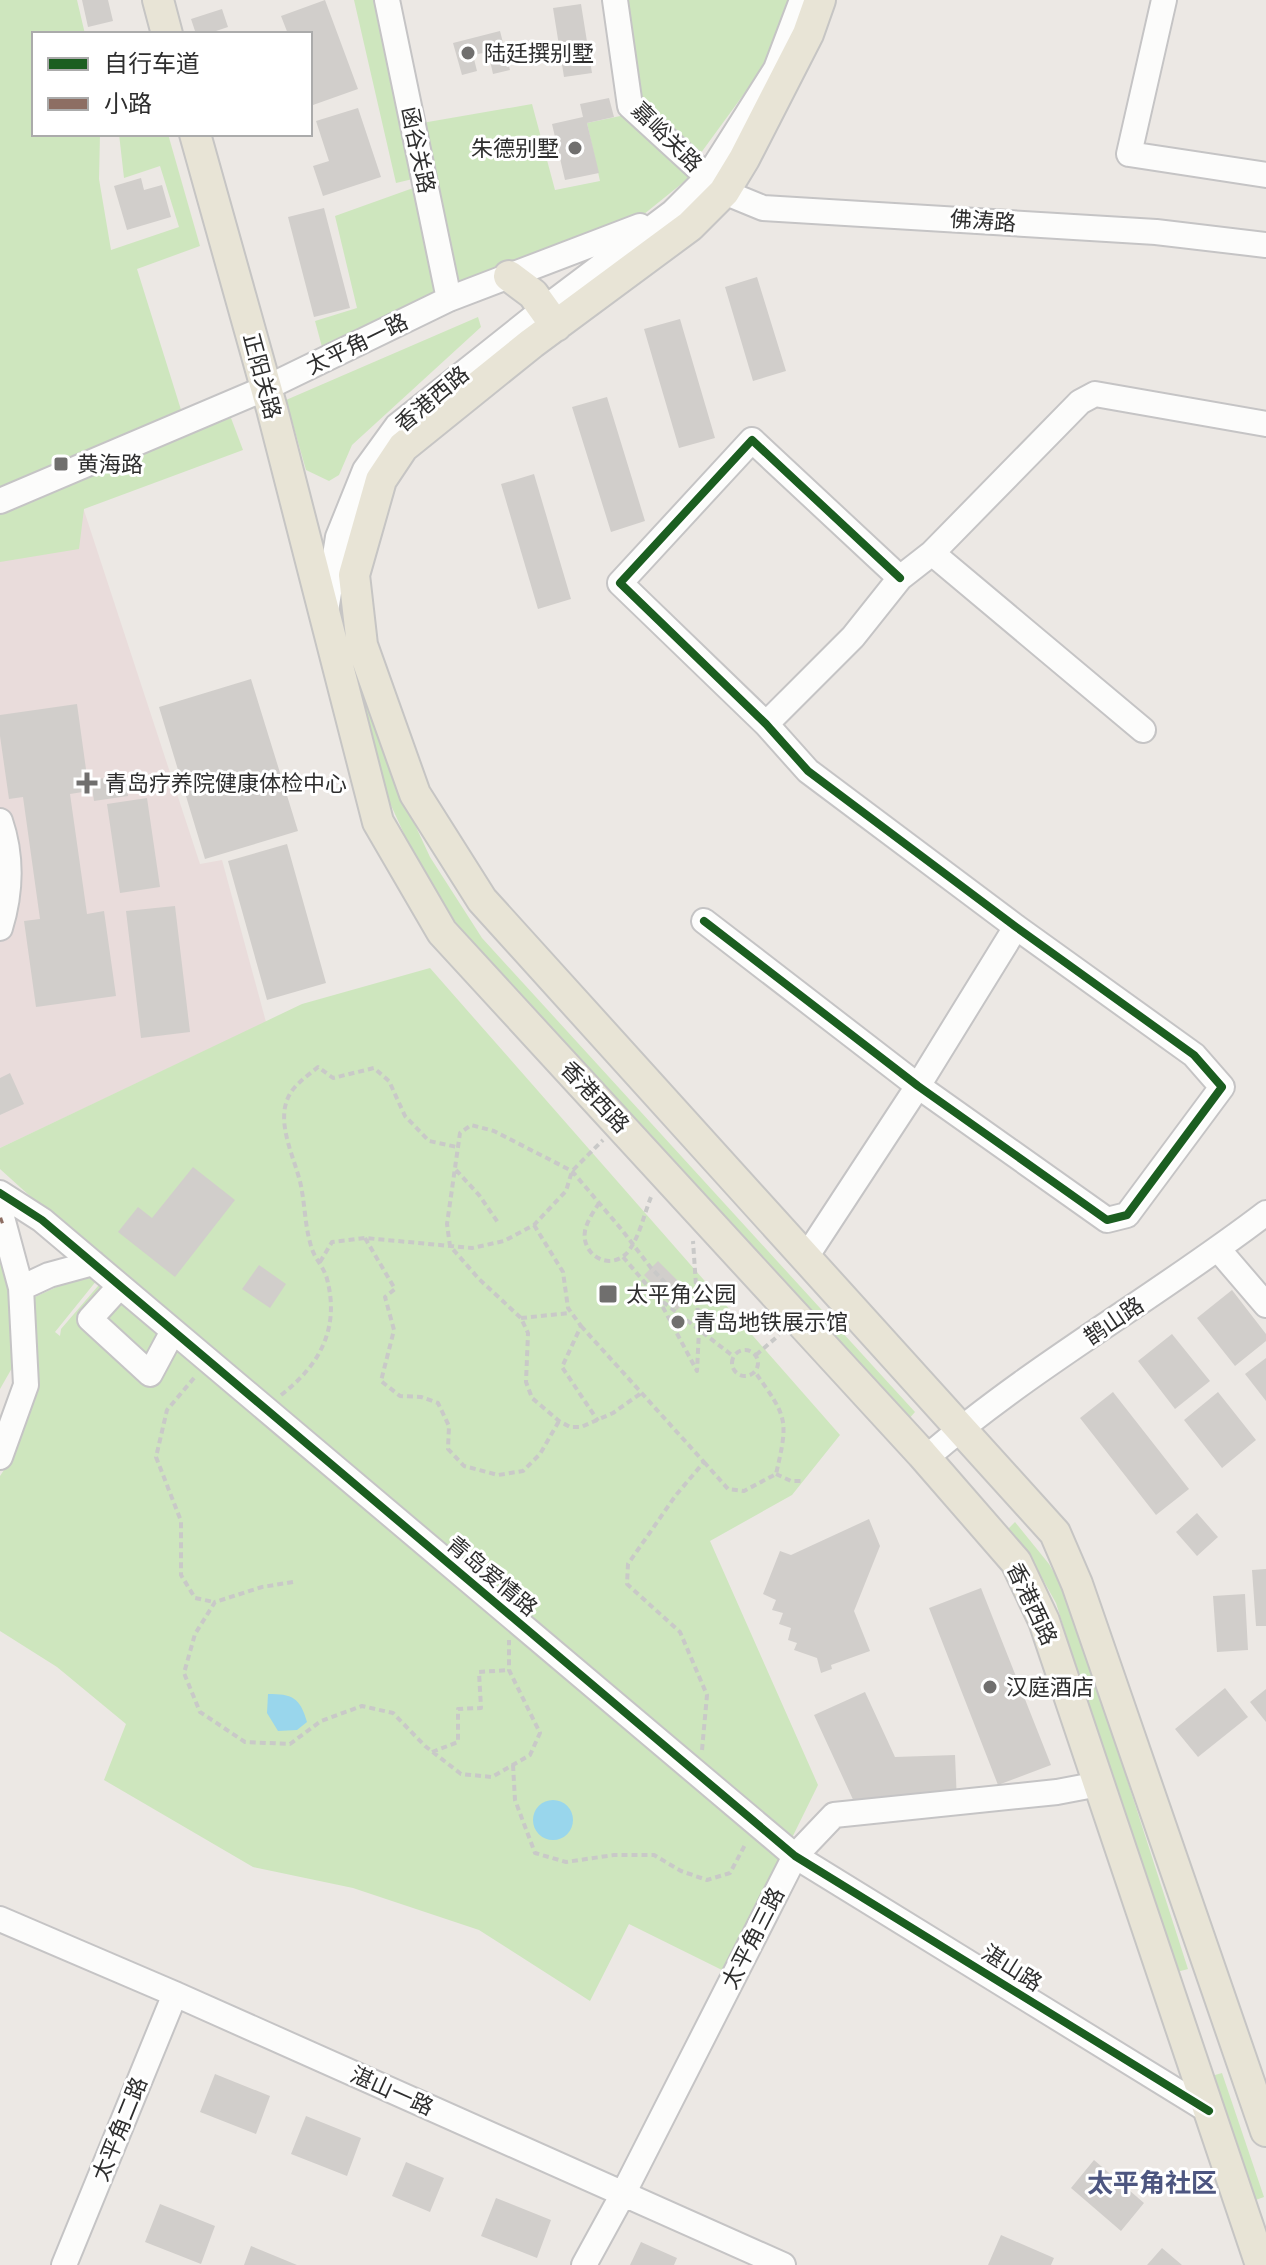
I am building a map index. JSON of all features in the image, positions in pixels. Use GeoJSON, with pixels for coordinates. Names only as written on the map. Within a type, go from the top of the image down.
{"type":"FeatureCollection","features":[{"type":"Feature","properties":{"kind":"main road"},"geometry":{"type":"LineString","coordinates":[[158,0],[166,32]]}},
{"type":"Feature","properties":{"kind":"main road","name":"香港西路"},"geometry":{"type":"LineString","coordinates":[[820,0],[808,34],[744,159],[716,185],[690,226],[550,317],[403,447],[381,480],[354,575],[362,645],[415,794],[482,900],[1055,1533],[1077,1584],[1266,2131]]}},
{"type":"Feature","properties":{"kind":"main road","name":"正阳关路"},"geometry":{"type":"LineString","coordinates":[[196,136],[266,388],[324,619]]}},
{"type":"Feature","properties":{"kind":"main road"},"geometry":{"type":"LineString","coordinates":[[509,276],[533,294],[550,317]]}},
{"type":"Feature","properties":{"kind":"main road","name":"香港西路"},"geometry":{"type":"LineString","coordinates":[[324,619],[378,822],[442,932],[926,1458],[1016,1562],[1044,1621],[1261,2265]]}},
{"type":"Feature","properties":{"kind":"street","name":"函谷关路"},"geometry":{"type":"LineString","coordinates":[[387,0],[449,299]]}},
{"type":"Feature","properties":{"kind":"street","name":"嘉峪关路"},"geometry":{"type":"LineString","coordinates":[[615,0],[630,106],[716,185]]}},
{"type":"Feature","properties":{"kind":"street","name":"香港西路"},"geometry":{"type":"LineString","coordinates":[[716,185],[776,69],[802,0]]}},
{"type":"Feature","properties":{"kind":"street"},"geometry":{"type":"LineString","coordinates":[[1164,0],[1129,154],[1266,175]]}},
{"type":"Feature","properties":{"kind":"street","name":"太平角一路"},"geometry":{"type":"LineString","coordinates":[[0,501],[266,388],[449,299],[640,226],[716,185]]}},
{"type":"Feature","properties":{"kind":"street","name":"佛涛路"},"geometry":{"type":"LineString","coordinates":[[716,185],[763,208],[1156,232],[1266,245]]}},
{"type":"Feature","properties":{"kind":"street","name":"香港西路"},"geometry":{"type":"LineString","coordinates":[[324,619],[338,537],[365,470],[397,426],[550,317]]}},
{"type":"Feature","properties":{"kind":"street"},"geometry":{"type":"LineString","coordinates":[[766,724],[853,637],[900,578],[932,553],[1080,402],[1095,394],[1266,424]]}},
{"type":"Feature","properties":{"kind":"street"},"geometry":{"type":"LineString","coordinates":[[704,921],[918,1086],[1107,1220],[1127,1215],[1222,1087],[1194,1055],[808,771],[766,724],[620,583],[752,440],[900,578]]}},
{"type":"Feature","properties":{"kind":"street"},"geometry":{"type":"LineString","coordinates":[[932,553],[1143,730]]}},
{"type":"Feature","properties":{"kind":"street"},"geometry":{"type":"LineString","coordinates":[[0,821],[5,834],[10,877],[0,928]]}},
{"type":"Feature","properties":{"kind":"street"},"geometry":{"type":"LineString","coordinates":[[806,1257],[918,1086],[1016,927]]}},
{"type":"Feature","properties":{"kind":"street","name":"青岛爱情路"},"geometry":{"type":"LineString","coordinates":[[0,1193],[42,1220],[795,1856]]}},
{"type":"Feature","properties":{"kind":"street"},"geometry":{"type":"LineString","coordinates":[[0,1210],[21,1288],[26,1385],[0,1457]]}},
{"type":"Feature","properties":{"kind":"street","name":"鹊山路"},"geometry":{"type":"LineString","coordinates":[[926,1458],[960,1428],[1266,1213]]}},
{"type":"Feature","properties":{"kind":"street"},"geometry":{"type":"LineString","coordinates":[[1218,1249],[1266,1305]]}},
{"type":"Feature","properties":{"kind":"street"},"geometry":{"type":"LineString","coordinates":[[21,1288],[49,1275],[93,1263]]}},
{"type":"Feature","properties":{"kind":"street"},"geometry":{"type":"LineString","coordinates":[[120,1286],[90,1319],[150,1374],[170,1328]]}},
{"type":"Feature","properties":{"kind":"street","name":"太平角三路"},"geometry":{"type":"LineString","coordinates":[[584,2265],[795,1856],[834,1815],[1057,1792],[1099,1784]]}},
{"type":"Feature","properties":{"kind":"street","name":"湛山路"},"geometry":{"type":"LineString","coordinates":[[795,1856],[1209,2111]]}},
{"type":"Feature","properties":{"kind":"street","name":"湛山一路"},"geometry":{"type":"LineString","coordinates":[[0,1919],[783,2265]]}},
{"type":"Feature","properties":{"kind":"street","name":"太平角二路"},"geometry":{"type":"LineString","coordinates":[[64,2265],[175,1994]]}},
{"type":"Feature","properties":{"kind":"path"},"geometry":{"type":"LineString","coordinates":[[265,1408],[317,1360],[332,1324],[327,1277],[312,1250],[303,1213],[301,1187],[287,1142],[284,1115],[293,1089],[318,1067],[333,1078],[374,1068],[389,1081],[405,1116],[429,1141],[457,1147]]}},
{"type":"Feature","properties":{"kind":"path"},"geometry":{"type":"LineString","coordinates":[[319,1263],[332,1242],[365,1238],[472,1248],[504,1241],[534,1225],[566,1191],[572,1171],[619,1124]]}},
{"type":"Feature","properties":{"kind":"path"},"geometry":{"type":"LineString","coordinates":[[640,1394],[598,1421],[581,1427],[570,1427],[559,1421],[532,1398],[526,1382],[528,1333],[521,1318],[479,1279],[450,1246],[447,1224],[449,1199],[460,1133],[471,1125],[494,1131],[572,1171],[651,1268],[678,1296]]}},
{"type":"Feature","properties":{"kind":"path"},"geometry":{"type":"LineString","coordinates":[[456,1170],[479,1195],[499,1224]]}},
{"type":"Feature","properties":{"kind":"path"},"geometry":{"type":"LineString","coordinates":[[599,1203],[585,1231],[590,1253],[599,1260],[623,1257],[633,1245],[661,1170]]}},
{"type":"Feature","properties":{"kind":"path"},"geometry":{"type":"LineString","coordinates":[[658,1298],[697,1371],[699,1330],[691,1202]]}},
{"type":"Feature","properties":{"kind":"path"},"geometry":{"type":"LineString","coordinates":[[534,1225],[563,1272],[571,1313],[640,1394],[728,1489],[744,1491],[776,1474]]}},
{"type":"Feature","properties":{"kind":"path"},"geometry":{"type":"LineString","coordinates":[[365,1238],[395,1289],[385,1297],[394,1330],[381,1381],[400,1396],[421,1397],[438,1403],[449,1426],[448,1449],[464,1466],[498,1475],[523,1471],[540,1454],[559,1421]]}},
{"type":"Feature","properties":{"kind":"path"},"geometry":{"type":"LineString","coordinates":[[623,1257],[658,1298],[733,1356]]}},
{"type":"Feature","properties":{"kind":"path"},"geometry":{"type":"LineString","coordinates":[[521,1318],[571,1313]]}},
{"type":"Feature","properties":{"kind":"path"},"geometry":{"type":"LineString","coordinates":[[756,1355],[798,1319]]}},
{"type":"Feature","properties":{"kind":"path"},"geometry":{"type":"LineString","coordinates":[[581,1326],[562,1367],[598,1421]]}},
{"type":"Feature","properties":{"kind":"path"},"geometry":{"type":"LineString","coordinates":[[744,1349],[756,1355],[759,1364],[755,1372],[748,1376],[739,1375],[733,1369],[733,1356],[744,1349]]}},
{"type":"Feature","properties":{"kind":"path"},"geometry":{"type":"LineString","coordinates":[[209,1361],[167,1410],[156,1457],[181,1521],[181,1575],[195,1598],[215,1602],[262,1587],[293,1582]]}},
{"type":"Feature","properties":{"kind":"path"},"geometry":{"type":"LineString","coordinates":[[755,1372],[778,1405],[785,1425],[776,1474]]}},
{"type":"Feature","properties":{"kind":"path"},"geometry":{"type":"LineString","coordinates":[[694,1771],[704,1746],[707,1695],[680,1632],[627,1584],[628,1564],[676,1495],[704,1462]]}},
{"type":"Feature","properties":{"kind":"path"},"geometry":{"type":"LineString","coordinates":[[776,1474],[791,1481],[803,1481]]}},
{"type":"Feature","properties":{"kind":"path"},"geometry":{"type":"LineString","coordinates":[[215,1602],[195,1634],[184,1673],[200,1712],[245,1742],[290,1744],[321,1721],[362,1706],[393,1713],[432,1752],[461,1774],[492,1777],[530,1755],[540,1733],[509,1670],[508,1642],[521,1624]]}},
{"type":"Feature","properties":{"kind":"path"},"geometry":{"type":"LineString","coordinates":[[432,1752],[458,1742],[458,1709],[481,1708],[479,1672],[509,1670]]}},
{"type":"Feature","properties":{"kind":"path"},"geometry":{"type":"LineString","coordinates":[[513,1765],[515,1800],[535,1853],[566,1862],[614,1855],[654,1855],[681,1871],[707,1880],[730,1873],[757,1824]]}},
{"type":"Feature","properties":{"kind":"shaded area","name":"青岛疗养院健康体检中心"},"geometry":{"type":"Polygon","coordinates":[[[75,483],[200,864],[222,860],[266,1022],[0,1148],[0,513],[75,483]]]}},
{"type":"Feature","properties":{"kind":"green space"},"geometry":{"type":"Polygon","coordinates":[[[0,0],[77,0],[85,32],[32,32],[32,136],[100,136],[99,179],[111,250],[179,227],[160,166],[124,178],[119,136],[169,136],[200,246],[137,269],[187,429],[231,418],[243,450],[84,509],[79,549],[0,562],[0,0]]]}},
{"type":"Feature","properties":{"kind":"green space"},"geometry":{"type":"Polygon","coordinates":[[[354,0],[379,0],[417,178],[396,183],[354,0]]]}},
{"type":"Feature","properties":{"kind":"green space"},"geometry":{"type":"Polygon","coordinates":[[[623,0],[793,0],[768,61],[695,161],[637,100],[623,0]]]}},
{"type":"Feature","properties":{"kind":"green space"},"geometry":{"type":"Polygon","coordinates":[[[532,104],[555,190],[600,181],[587,123],[625,115],[690,177],[628,227],[455,289],[422,123],[532,104]]]}},
{"type":"Feature","properties":{"kind":"green space"},"geometry":{"type":"Polygon","coordinates":[[[416,187],[439,291],[322,347],[315,321],[357,308],[335,216],[416,187]]]}},
{"type":"Feature","properties":{"kind":"green space"},"geometry":{"type":"Polygon","coordinates":[[[478,317],[481,327],[352,445],[339,475],[329,481],[306,470],[286,400],[478,317]]]}},
{"type":"Feature","properties":{"kind":"green space"},"geometry":{"type":"Polygon","coordinates":[[[368,701],[390,771],[430,857],[482,938],[915,1412],[906,1422],[473,949],[418,864],[377,775],[355,705],[368,701]]]}},
{"type":"Feature","properties":{"kind":"green space","name":"太平角公园"},"geometry":{"type":"Polygon","coordinates":[[[430,968],[840,1435],[792,1495],[710,1541],[818,1785],[726,1972],[629,1924],[590,2001],[479,1930],[353,1888],[253,1867],[104,1780],[126,1724],[57,1667],[0,1631],[0,1476],[8,1464],[35,1394],[35,1297],[87,1273],[97,1280],[55,1332],[60,1336],[61,1329],[114,1272],[0,1169],[0,1148],[302,1004],[430,968]]]}},
{"type":"Feature","properties":{"kind":"green space"},"geometry":{"type":"Polygon","coordinates":[[[0,1260],[10,1296],[12,1368],[0,1389],[0,1260]]]}},
{"type":"Feature","properties":{"kind":"green space"},"geometry":{"type":"Polygon","coordinates":[[[1015,1522],[1049,1564],[1069,1599],[1188,1969],[1173,1973],[1056,1603],[1038,1571],[1006,1531],[1015,1522]]]}},
{"type":"Feature","properties":{"kind":"green space"},"geometry":{"type":"Polygon","coordinates":[[[1222,2073],[1264,2197],[1250,2202],[1208,2077],[1222,2073]]]}},
{"type":"Feature","properties":{"kind":"water"},"geometry":{"type":"Polygon","coordinates":[[[268,1694],[294,1699],[307,1722],[297,1730],[278,1731],[267,1713],[268,1694]]]}},
{"type":"Feature","properties":{"kind":"water"},"geometry":{"type":"Polygon","coordinates":[[[553,1800],[567,1806],[573,1820],[567,1834],[553,1840],[539,1834],[533,1820],[539,1806],[553,1800]]]}},
{"type":"Feature","properties":{"kind":"building"},"geometry":{"type":"Polygon","coordinates":[[[82,0],[108,0],[113,21],[88,27],[82,0]]]}},
{"type":"Feature","properties":{"kind":"building"},"geometry":{"type":"Polygon","coordinates":[[[325,0],[358,89],[313,105],[312,32],[287,32],[281,16],[325,0]]]}},
{"type":"Feature","properties":{"kind":"building"},"geometry":{"type":"Polygon","coordinates":[[[581,4],[592,73],[564,77],[553,8],[581,4]]]}},
{"type":"Feature","properties":{"kind":"building"},"geometry":{"type":"Polygon","coordinates":[[[222,9],[228,27],[213,32],[195,32],[191,19],[222,9]]]}},
{"type":"Feature","properties":{"kind":"building","name":"陆廷撰别墅"},"geometry":{"type":"Polygon","coordinates":[[[500,31],[510,70],[493,74],[488,52],[473,55],[477,71],[462,75],[453,43],[500,31]]]}},
{"type":"Feature","properties":{"kind":"building","name":"朱德别墅"},"geometry":{"type":"Polygon","coordinates":[[[609,98],[614,117],[587,123],[599,173],[565,180],[552,124],[583,117],[580,104],[609,98]]]}},
{"type":"Feature","properties":{"kind":"building"},"geometry":{"type":"Polygon","coordinates":[[[358,108],[381,177],[323,196],[313,166],[329,161],[316,121],[358,108]]]}},
{"type":"Feature","properties":{"kind":"building"},"geometry":{"type":"Polygon","coordinates":[[[141,178],[144,190],[162,185],[171,217],[127,230],[114,186],[141,178]]]}},
{"type":"Feature","properties":{"kind":"building"},"geometry":{"type":"Polygon","coordinates":[[[324,208],[350,308],[314,317],[288,217],[324,208]]]}},
{"type":"Feature","properties":{"kind":"building"},"geometry":{"type":"Polygon","coordinates":[[[757,277],[786,371],[753,381],[725,287],[757,277]]]}},
{"type":"Feature","properties":{"kind":"building"},"geometry":{"type":"Polygon","coordinates":[[[680,319],[715,438],[679,448],[644,329],[680,319]]]}},
{"type":"Feature","properties":{"kind":"building"},"geometry":{"type":"Polygon","coordinates":[[[607,397],[645,521],[611,532],[572,407],[607,397]]]}},
{"type":"Feature","properties":{"kind":"building"},"geometry":{"type":"Polygon","coordinates":[[[534,474],[571,599],[538,609],[501,484],[534,474]]]}},
{"type":"Feature","properties":{"kind":"building"},"geometry":{"type":"Polygon","coordinates":[[[251,679],[298,831],[205,859],[159,707],[251,679]]]}},
{"type":"Feature","properties":{"kind":"building","name":"青岛疗养院健康体检中心"},"geometry":{"type":"Polygon","coordinates":[[[77,704],[89,791],[70,794],[87,914],[104,911],[116,996],[36,1007],[24,921],[40,919],[23,797],[9,799],[0,715],[77,704]]]}},
{"type":"Feature","properties":{"kind":"building"},"geometry":{"type":"Polygon","coordinates":[[[126,775],[128,796],[94,801],[91,780],[126,775]]]}},
{"type":"Feature","properties":{"kind":"building"},"geometry":{"type":"Polygon","coordinates":[[[147,798],[160,887],[120,893],[107,804],[147,798]]]}},
{"type":"Feature","properties":{"kind":"building"},"geometry":{"type":"Polygon","coordinates":[[[287,844],[326,983],[267,1000],[228,861],[287,844]]]}},
{"type":"Feature","properties":{"kind":"building"},"geometry":{"type":"Polygon","coordinates":[[[175,906],[190,1032],[141,1038],[126,911],[175,906]]]}},
{"type":"Feature","properties":{"kind":"building"},"geometry":{"type":"Polygon","coordinates":[[[10,1073],[24,1104],[0,1115],[0,1078],[10,1073]]]}},
{"type":"Feature","properties":{"kind":"building"},"geometry":{"type":"Polygon","coordinates":[[[193,1167],[235,1200],[175,1277],[118,1232],[138,1207],[152,1218],[193,1167]]]}},
{"type":"Feature","properties":{"kind":"building"},"geometry":{"type":"Polygon","coordinates":[[[658,1261],[692,1295],[677,1310],[644,1275],[658,1261]]]}},
{"type":"Feature","properties":{"kind":"building"},"geometry":{"type":"Polygon","coordinates":[[[259,1265],[286,1284],[270,1308],[242,1289],[259,1265]]]}},
{"type":"Feature","properties":{"kind":"building"},"geometry":{"type":"Polygon","coordinates":[[[1232,1290],[1266,1334],[1266,1341],[1235,1366],[1197,1318],[1232,1290]]]}},
{"type":"Feature","properties":{"kind":"building"},"geometry":{"type":"Polygon","coordinates":[[[1172,1334],[1210,1381],[1175,1409],[1138,1361],[1172,1334]]]}},
{"type":"Feature","properties":{"kind":"building"},"geometry":{"type":"Polygon","coordinates":[[[1266,1358],[1266,1401],[1245,1374],[1266,1358]]]}},
{"type":"Feature","properties":{"kind":"building"},"geometry":{"type":"Polygon","coordinates":[[[1113,1392],[1189,1489],[1156,1515],[1080,1418],[1113,1392]]]}},
{"type":"Feature","properties":{"kind":"building"},"geometry":{"type":"Polygon","coordinates":[[[1218,1392],[1256,1440],[1222,1468],[1184,1420],[1218,1392]]]}},
{"type":"Feature","properties":{"kind":"building"},"geometry":{"type":"Polygon","coordinates":[[[1197,1513],[1218,1537],[1197,1556],[1176,1532],[1197,1513]]]}},
{"type":"Feature","properties":{"kind":"building"},"geometry":{"type":"Polygon","coordinates":[[[869,1519],[880,1546],[854,1611],[870,1651],[831,1665],[832,1669],[821,1673],[817,1658],[794,1650],[797,1643],[788,1640],[791,1628],[779,1624],[783,1613],[772,1610],[776,1600],[763,1594],[780,1551],[791,1555],[869,1519]]]}},
{"type":"Feature","properties":{"kind":"building"},"geometry":{"type":"Polygon","coordinates":[[[1266,1569],[1266,1626],[1256,1626],[1252,1570],[1266,1569]]]}},
{"type":"Feature","properties":{"kind":"building","name":"汉庭酒店"},"geometry":{"type":"Polygon","coordinates":[[[981,1588],[1051,1765],[998,1785],[929,1608],[981,1588]]]}},
{"type":"Feature","properties":{"kind":"building"},"geometry":{"type":"Polygon","coordinates":[[[1245,1594],[1248,1650],[1217,1652],[1213,1596],[1245,1594]]]}},
{"type":"Feature","properties":{"kind":"building"},"geometry":{"type":"Polygon","coordinates":[[[1225,1688],[1248,1717],[1198,1757],[1175,1729],[1225,1688]]]}},
{"type":"Feature","properties":{"kind":"building"},"geometry":{"type":"Polygon","coordinates":[[[1266,1689],[1266,1722],[1250,1702],[1266,1689]]]}},
{"type":"Feature","properties":{"kind":"building"},"geometry":{"type":"Polygon","coordinates":[[[865,1692],[895,1757],[955,1755],[957,1802],[856,1806],[814,1715],[865,1692]]]}},
{"type":"Feature","properties":{"kind":"building"},"geometry":{"type":"Polygon","coordinates":[[[215,2074],[270,2096],[256,2134],[200,2112],[215,2074]]]}},
{"type":"Feature","properties":{"kind":"building"},"geometry":{"type":"Polygon","coordinates":[[[306,2116],[361,2138],[347,2176],[291,2154],[306,2116]]]}},
{"type":"Feature","properties":{"kind":"building"},"geometry":{"type":"Polygon","coordinates":[[[1094,2160],[1144,2203],[1121,2231],[1071,2188],[1094,2160]]]}},
{"type":"Feature","properties":{"kind":"building"},"geometry":{"type":"Polygon","coordinates":[[[406,2162],[444,2178],[430,2212],[392,2196],[406,2162]]]}},
{"type":"Feature","properties":{"kind":"building"},"geometry":{"type":"Polygon","coordinates":[[[496,2198],[551,2220],[537,2258],[481,2236],[496,2198]]]}},
{"type":"Feature","properties":{"kind":"building"},"geometry":{"type":"Polygon","coordinates":[[[160,2204],[215,2226],[201,2264],[145,2242],[160,2204]]]}},
{"type":"Feature","properties":{"kind":"building"},"geometry":{"type":"Polygon","coordinates":[[[1001,2235],[1054,2258],[1051,2265],[988,2265],[1001,2235]]]}},
{"type":"Feature","properties":{"kind":"building"},"geometry":{"type":"Polygon","coordinates":[[[641,2242],[677,2258],[674,2265],[630,2265],[641,2242]]]}},
{"type":"Feature","properties":{"kind":"building"},"geometry":{"type":"Polygon","coordinates":[[[251,2246],[297,2265],[244,2265],[251,2246]]]}},
{"type":"Feature","properties":{"kind":"building"},"geometry":{"type":"Polygon","coordinates":[[[1162,2248],[1182,2265],[1147,2265],[1162,2248]]]}},
{"type":"Feature","properties":{"kind":"cycle path"},"geometry":{"type":"LineString","coordinates":[[704,921],[918,1086],[1107,1220],[1127,1215],[1222,1087],[1194,1055],[808,771],[766,724],[620,583],[752,440],[900,578]]}},
{"type":"Feature","properties":{"kind":"cycle path"},"geometry":{"type":"LineString","coordinates":[[0,1193],[42,1220],[795,1856],[1209,2111]]}},
{"type":"Feature","properties":{"kind":"place","name":"陆廷撰别墅"},"geometry":{"type":"Point","coordinates":[468,53]}},
{"type":"Feature","properties":{"kind":"place","name":"朱德别墅"},"geometry":{"type":"Point","coordinates":[575,148]}},
{"type":"Feature","properties":{"kind":"place","name":"黄海路"},"geometry":{"type":"Point","coordinates":[61,464]}},
{"type":"Feature","properties":{"kind":"place","name":"青岛疗养院健康体检中心"},"geometry":{"type":"Point","coordinates":[87,783]}},
{"type":"Feature","properties":{"kind":"place","name":"太平角公园"},"geometry":{"type":"Point","coordinates":[608,1294]}},
{"type":"Feature","properties":{"kind":"place","name":"青岛地铁展示馆"},"geometry":{"type":"Point","coordinates":[678,1322]}},
{"type":"Feature","properties":{"kind":"place","name":"汉庭酒店"},"geometry":{"type":"Point","coordinates":[990,1687]}},
{"type":"Feature","properties":{"kind":"district","name":"太平角社区"},"geometry":{"type":"Point","coordinates":[1152,2183]}}]}
